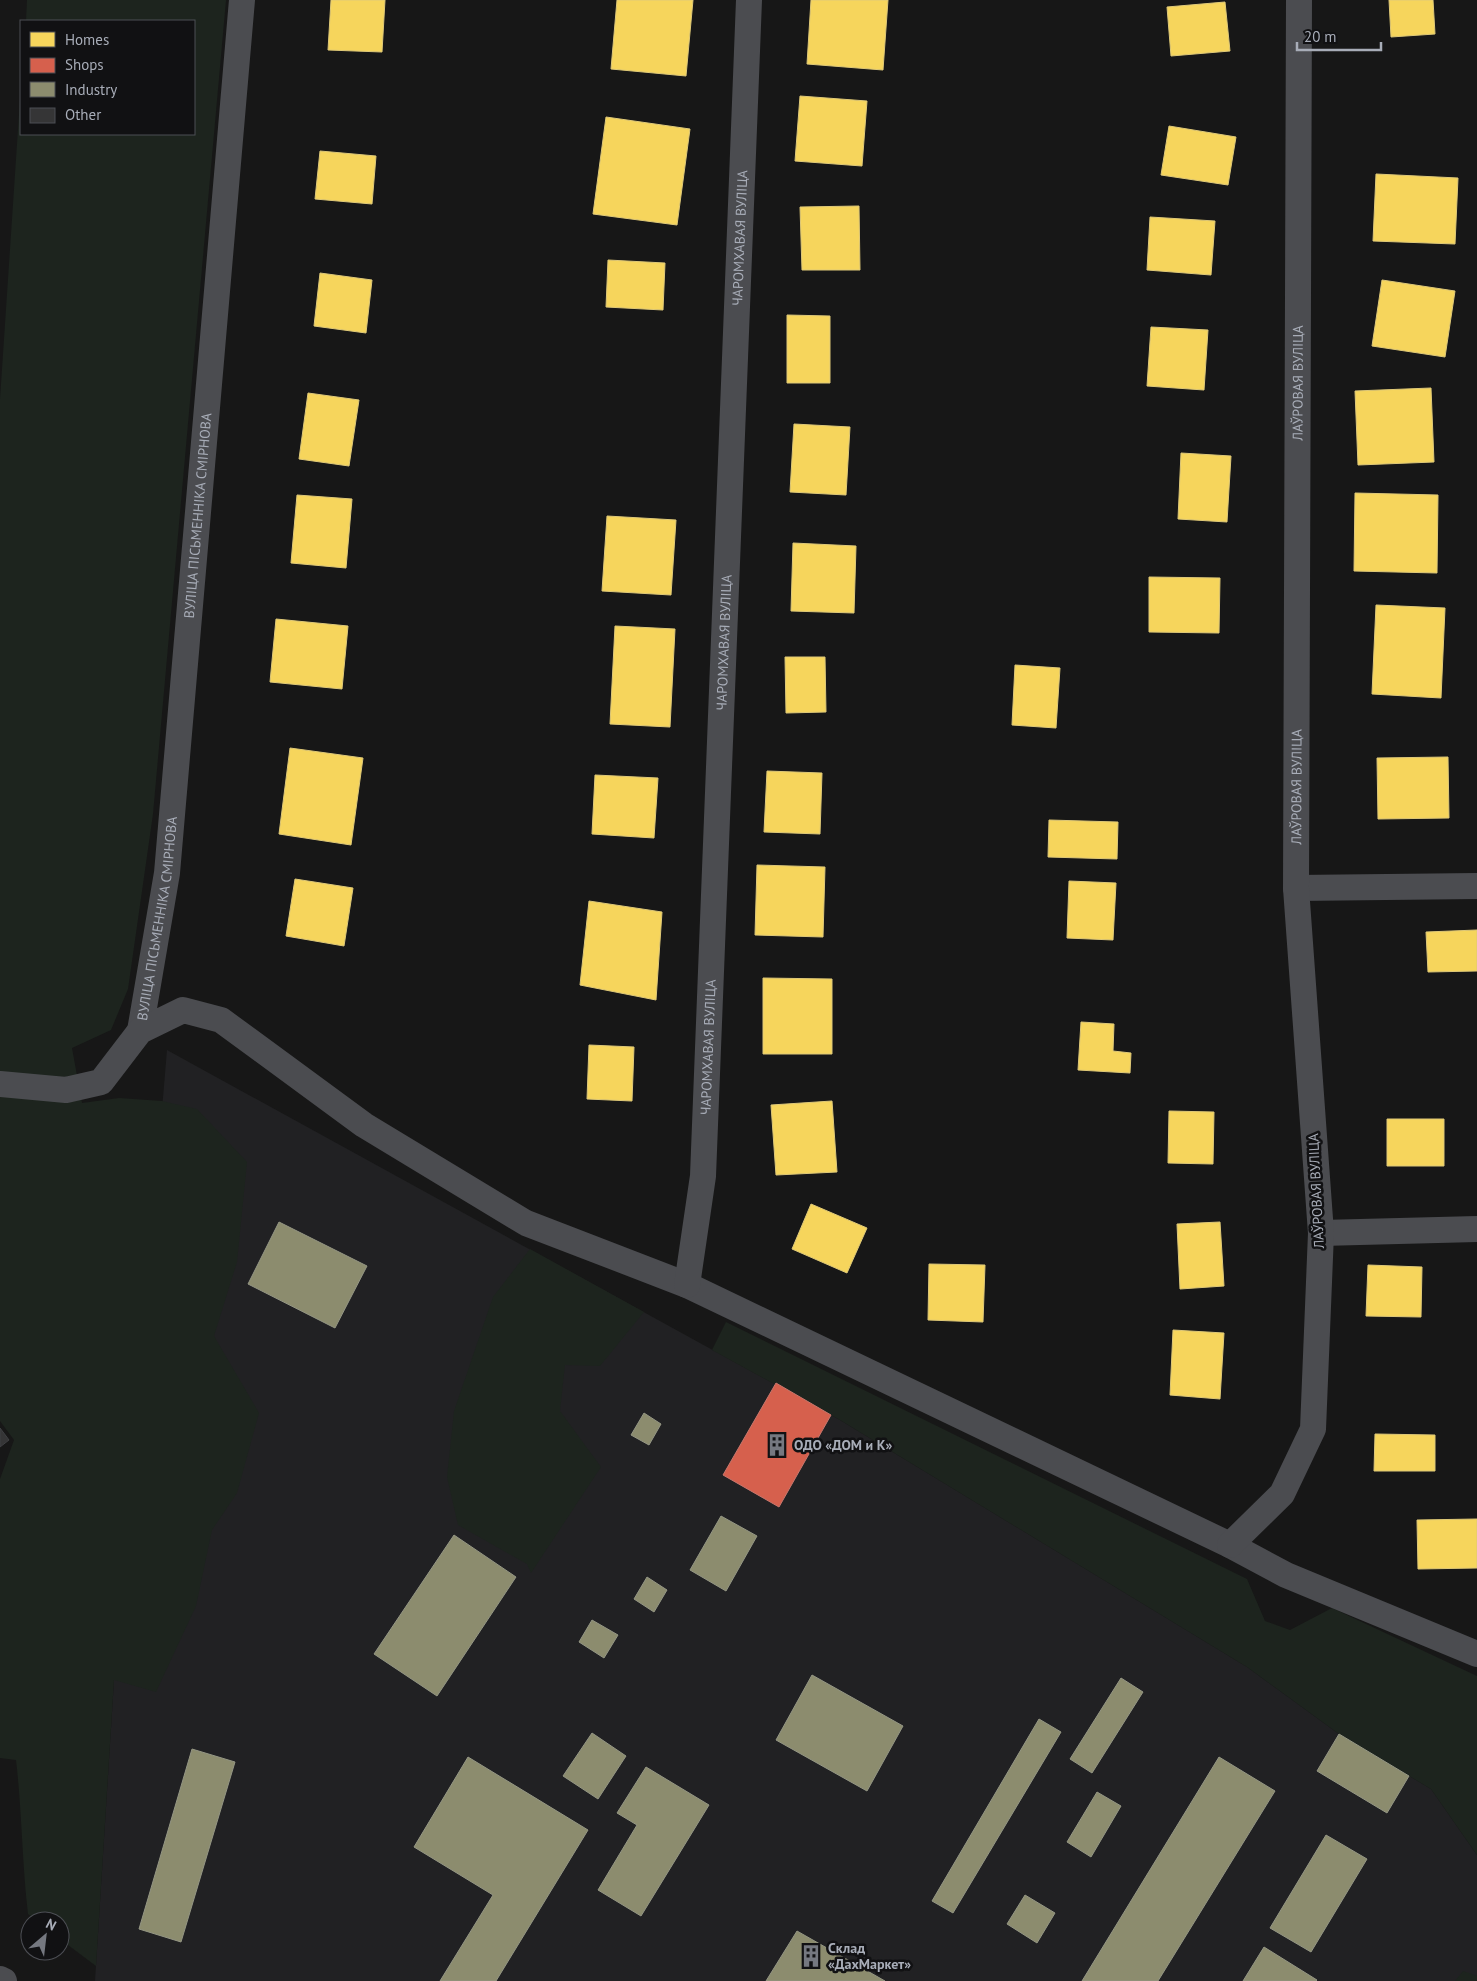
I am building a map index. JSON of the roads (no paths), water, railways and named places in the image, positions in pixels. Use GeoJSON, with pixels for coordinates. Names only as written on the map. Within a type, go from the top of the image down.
{"type":"FeatureCollection","features":[{"type":"Feature","properties":{"kind":"street","name":"ВУЛІЦА ПІСЬМЕННІКА СМІРНОВА"},"geometry":{"type":"LineString","coordinates":[[140,1031],[167,873],[242,0]]}},
{"type":"Feature","properties":{"kind":"street","name":"ЧАРОМХАВАЯ ВУЛІЦА"},"geometry":{"type":"LineString","coordinates":[[687,1285],[704,1176],[749,0]]}},
{"type":"Feature","properties":{"kind":"street","name":"ЛАЎРОВАЯ ВУЛІЦА"},"geometry":{"type":"LineString","coordinates":[[1230,1545],[1282,1494],[1313,1429],[1321,1233],[1296,888],[1299,0]]}},
{"type":"Feature","properties":{"kind":"street"},"geometry":{"type":"LineString","coordinates":[[1296,888],[1477,886]]}},
{"type":"Feature","properties":{"kind":"street"},"geometry":{"type":"LineString","coordinates":[[0,1084],[66,1090],[101,1082],[140,1031],[183,1010],[221,1020],[364,1125],[526,1223],[687,1285],[1230,1545],[1286,1575],[1477,1654]]}},
{"type":"Feature","properties":{"kind":"street"},"geometry":{"type":"LineString","coordinates":[[1321,1233],[1477,1229]]}},
{"type":"Feature","properties":{"kind":"street"},"geometry":{"type":"LineString","coordinates":[[0,1979],[4,1981]]}},
{"type":"Feature","properties":{"kind":"place","name":"ОДО «ДОМ и К»"},"geometry":{"type":"Point","coordinates":[777,1445]}},
{"type":"Feature","properties":{"kind":"place","name":"Склад «ДахМаркет»"},"geometry":{"type":"Point","coordinates":[811,1956]}}]}
